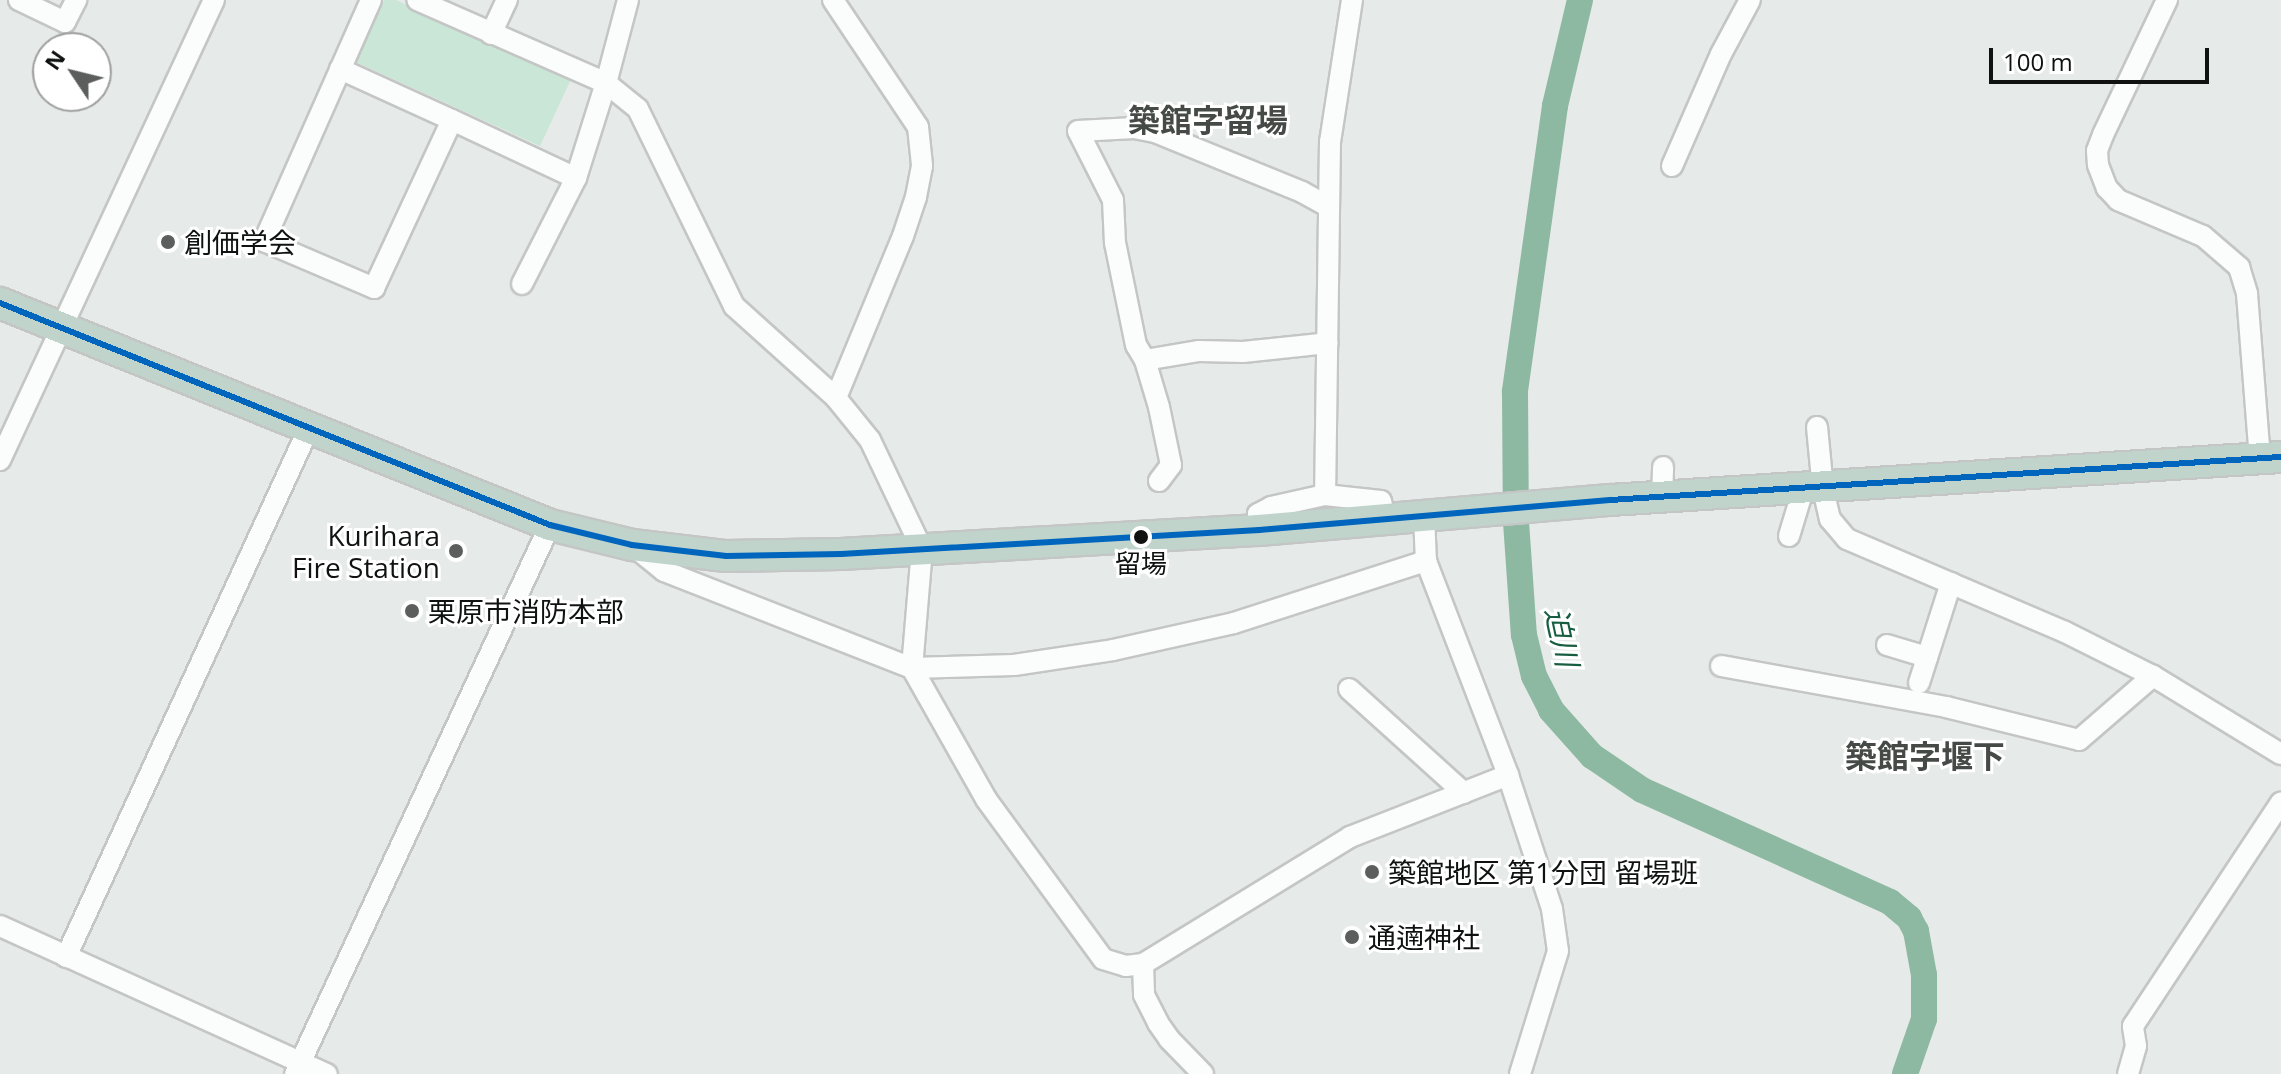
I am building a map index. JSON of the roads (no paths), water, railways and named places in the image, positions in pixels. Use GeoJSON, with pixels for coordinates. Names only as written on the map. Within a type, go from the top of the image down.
{"type":"FeatureCollection","features":[{"type":"Feature","properties":{"kind":"highway"},"geometry":{"type":"LineString","coordinates":[[0,303],[308,430],[550,525],[632,545],[726,556],[922,549],[1259,530],[1610,500],[2270,458]]}},
{"type":"Feature","properties":{"kind":"street"},"geometry":{"type":"LineString","coordinates":[[19,0],[65,22],[76,0]]}},
{"type":"Feature","properties":{"kind":"street"},"geometry":{"type":"LineString","coordinates":[[0,460],[214,0]]}},
{"type":"Feature","properties":{"kind":"street"},"geometry":{"type":"LineString","coordinates":[[371,0],[264,241],[374,288],[452,120]]}},
{"type":"Feature","properties":{"kind":"street"},"geometry":{"type":"LineString","coordinates":[[417,0],[606,83],[638,109],[734,306],[836,398],[870,440],[922,549],[912,668],[986,799],[1103,959],[1126,966],[1143,964],[1350,837],[1508,775]]}},
{"type":"Feature","properties":{"kind":"street"},"geometry":{"type":"LineString","coordinates":[[491,34],[507,0]]}},
{"type":"Feature","properties":{"kind":"street"},"geometry":{"type":"LineString","coordinates":[[522,284],[576,178],[628,0]]}},
{"type":"Feature","properties":{"kind":"street"},"geometry":{"type":"LineString","coordinates":[[833,0],[918,127],[922,166],[903,236],[836,398]]}},
{"type":"Feature","properties":{"kind":"street"},"geometry":{"type":"LineString","coordinates":[[1325,495],[1330,142],[1352,0]]}},
{"type":"Feature","properties":{"kind":"street"},"geometry":{"type":"LineString","coordinates":[[1672,166],[1721,54],[1750,0]]}},
{"type":"Feature","properties":{"kind":"street"},"geometry":{"type":"LineString","coordinates":[[2167,0],[2103,135],[2097,151],[2098,165],[2107,188],[2118,200],[2203,236],[2239,267],[2247,294],[2270,458]]}},
{"type":"Feature","properties":{"kind":"street"},"geometry":{"type":"LineString","coordinates":[[340,69],[576,178]]}},
{"type":"Feature","properties":{"kind":"street"},"geometry":{"type":"LineString","coordinates":[[1159,481],[1171,465],[1145,360],[1136,345],[1115,243],[1113,200],[1078,131],[1134,128],[1155,132],[1279,182],[1327,206]]}},
{"type":"Feature","properties":{"kind":"street"},"geometry":{"type":"LineString","coordinates":[[1145,360],[1199,351],[1243,352],[1328,343]]}},
{"type":"Feature","properties":{"kind":"street"},"geometry":{"type":"LineString","coordinates":[[1789,536],[1813,489],[1817,427]]}},
{"type":"Feature","properties":{"kind":"street"},"geometry":{"type":"LineString","coordinates":[[66,957],[308,430]]}},
{"type":"Feature","properties":{"kind":"street"},"geometry":{"type":"LineString","coordinates":[[1662,498],[1663,467]]}},
{"type":"Feature","properties":{"kind":"street"},"geometry":{"type":"LineString","coordinates":[[1813,489],[1834,527],[1847,539],[2065,632],[2153,676],[2281,754]]}},
{"type":"Feature","properties":{"kind":"street"},"geometry":{"type":"LineString","coordinates":[[1259,530],[1258,514],[1271,507],[1325,495],[1381,501],[1385,519]]}},
{"type":"Feature","properties":{"kind":"street"},"geometry":{"type":"LineString","coordinates":[[1432,516],[1426,561],[1508,775],[1552,909],[1558,951],[1520,1074]]}},
{"type":"Feature","properties":{"kind":"street"},"geometry":{"type":"LineString","coordinates":[[298,1068],[550,525]]}},
{"type":"Feature","properties":{"kind":"street"},"geometry":{"type":"LineString","coordinates":[[632,545],[664,571],[912,668],[1014,665],[1113,650],[1234,623],[1426,561]]}},
{"type":"Feature","properties":{"kind":"street"},"geometry":{"type":"LineString","coordinates":[[1919,683],[1951,583]]}},
{"type":"Feature","properties":{"kind":"street"},"geometry":{"type":"LineString","coordinates":[[1887,645],[1927,657]]}},
{"type":"Feature","properties":{"kind":"street"},"geometry":{"type":"LineString","coordinates":[[1721,666],[1946,707],[2079,740],[2153,676]]}},
{"type":"Feature","properties":{"kind":"street"},"geometry":{"type":"LineString","coordinates":[[1349,689],[1464,793]]}},
{"type":"Feature","properties":{"kind":"street"},"geometry":{"type":"LineString","coordinates":[[2128,1074],[2136,1046],[2133,1026],[2281,802]]}},
{"type":"Feature","properties":{"kind":"street"},"geometry":{"type":"LineString","coordinates":[[0,926],[298,1068],[327,1074]]}},
{"type":"Feature","properties":{"kind":"street"},"geometry":{"type":"LineString","coordinates":[[1143,964],[1144,995],[1158,1023],[1203,1074]]}},
{"type":"Feature","properties":{"kind":"waterway","name":"迫川"},"geometry":{"type":"LineString","coordinates":[[1580,0],[1555,106],[1515,392],[1516,522],[1524,635],[1534,676],[1551,710],[1592,756],[1642,790],[1890,902],[1909,918],[1916,931],[1924,975],[1924,1019],[1905,1074]]}},
{"type":"Feature","properties":{"kind":"place","name":"創価学会"},"geometry":{"type":"Point","coordinates":[168,242]}},
{"type":"Feature","properties":{"kind":"place","name":"留場"},"geometry":{"type":"Point","coordinates":[1141,537]}},
{"type":"Feature","properties":{"kind":"place","name":"Kurihara Fire Station"},"geometry":{"type":"Point","coordinates":[456,551]}},
{"type":"Feature","properties":{"kind":"place","name":"栗原市消防本部"},"geometry":{"type":"Point","coordinates":[412,611]}},
{"type":"Feature","properties":{"kind":"place","name":"築館地区 第1分団 留場班"},"geometry":{"type":"Point","coordinates":[1372,872]}},
{"type":"Feature","properties":{"kind":"place","name":"通遖神社"},"geometry":{"type":"Point","coordinates":[1352,937]}},
{"type":"Feature","properties":{"kind":"district","name":"築館字留場"},"geometry":{"type":"Point","coordinates":[1208,120]}},
{"type":"Feature","properties":{"kind":"district","name":"築館字堰下"},"geometry":{"type":"Point","coordinates":[1925,756]}}]}
